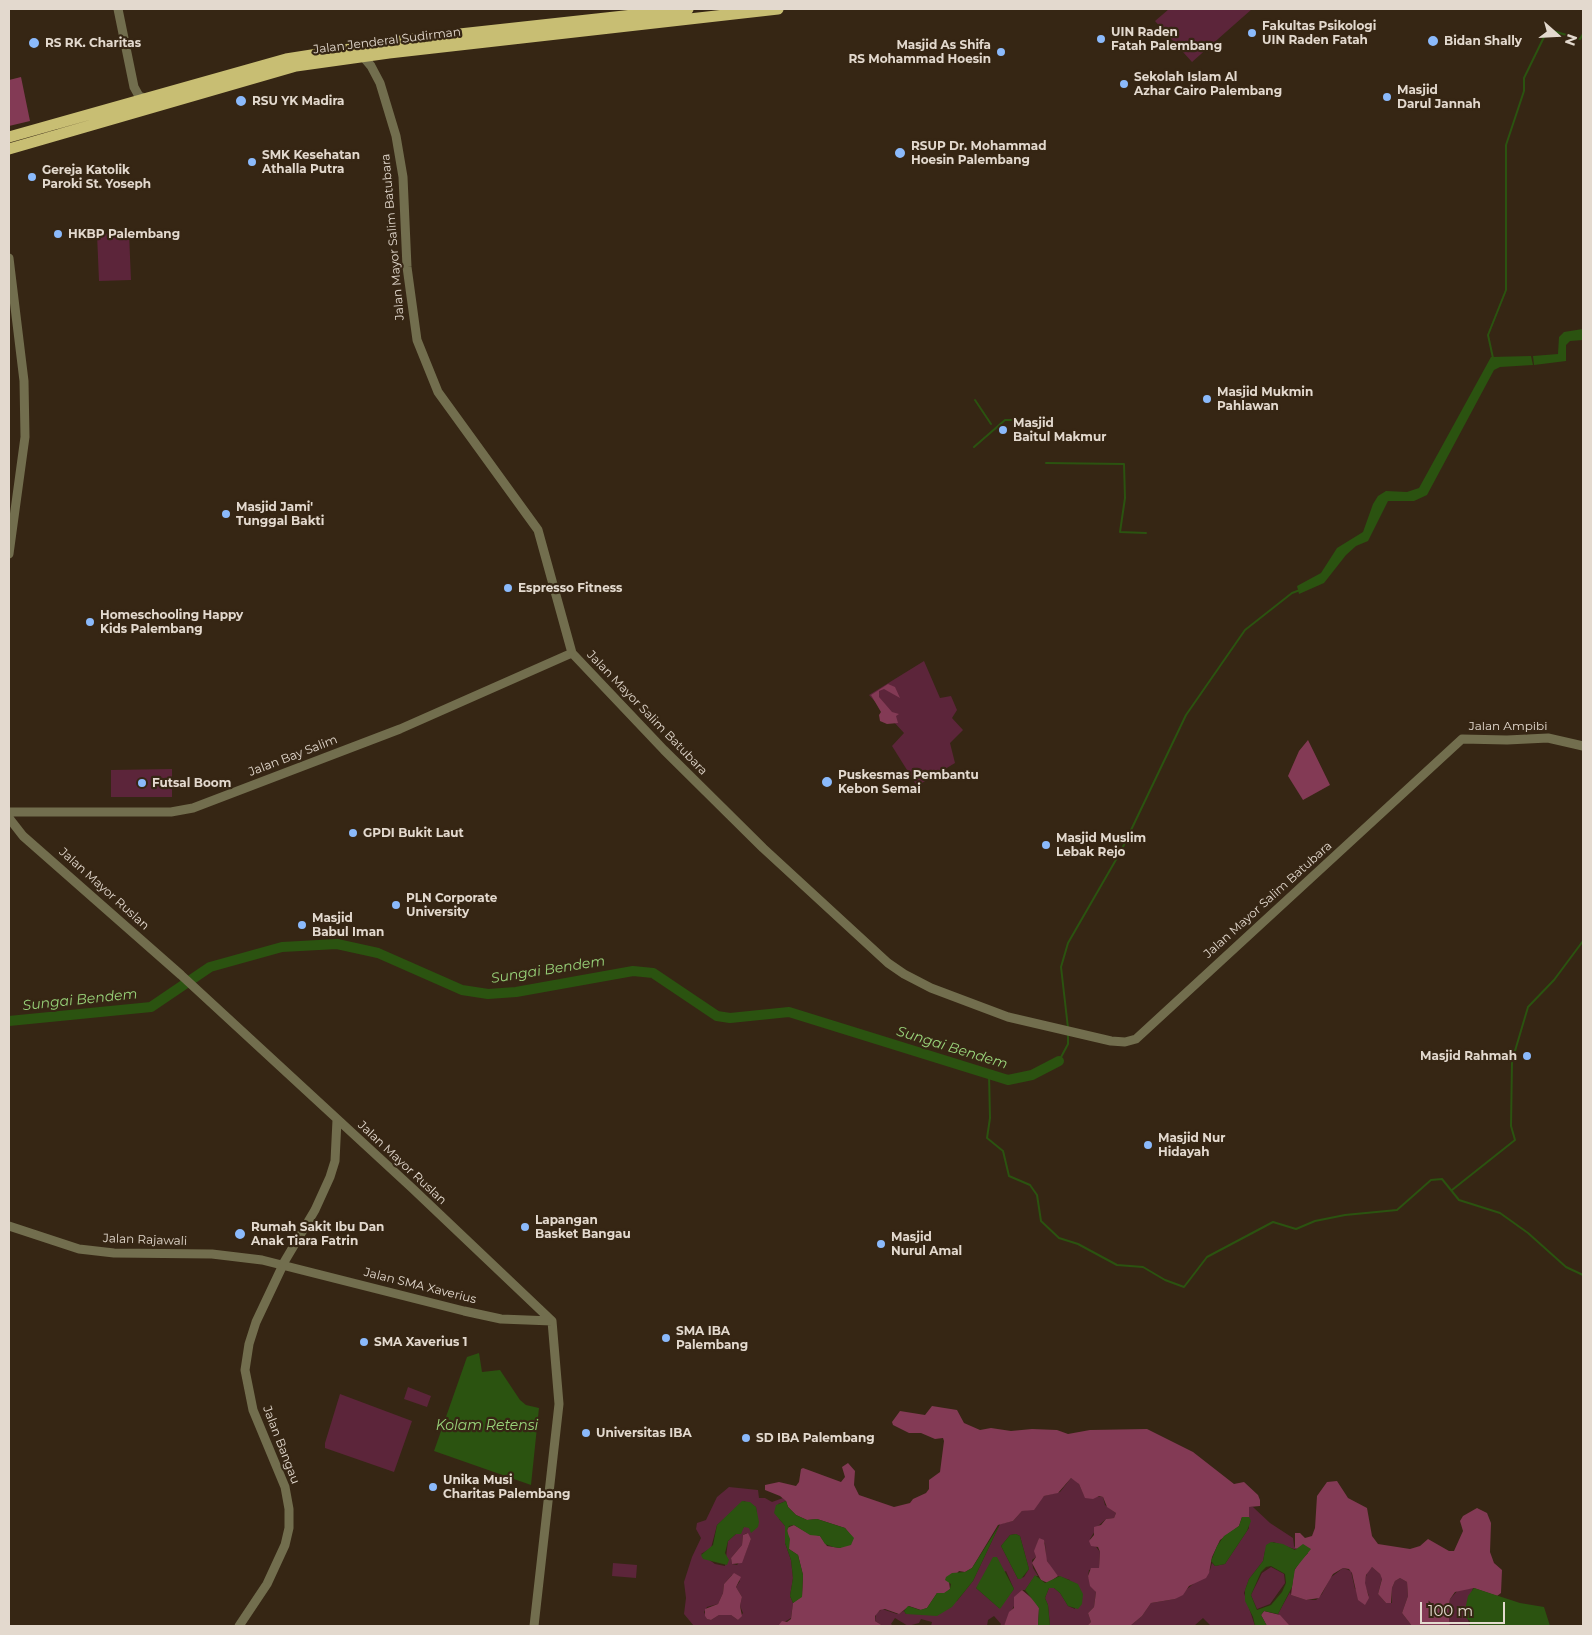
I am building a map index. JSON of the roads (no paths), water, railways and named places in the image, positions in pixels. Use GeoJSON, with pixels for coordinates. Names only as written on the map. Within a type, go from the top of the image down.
{"type":"FeatureCollection","features":[{"type":"Feature","properties":{"kind":"highway","name":"Jalan Jenderal Sudirman"},"geometry":{"type":"LineString","coordinates":[[9,137],[360,52],[684,13],[778,9]]}},
{"type":"Feature","properties":{"kind":"highway","name":"Jalan Jenderal Sudirman"},"geometry":{"type":"LineString","coordinates":[[9,149],[150,102]]}},
{"type":"Feature","properties":{"kind":"street"},"geometry":{"type":"LineString","coordinates":[[118,9],[136,93],[150,102]]}},
{"type":"Feature","properties":{"kind":"street","name":"Jalan Mayor Salim Batubara"},"geometry":{"type":"LineString","coordinates":[[360,52],[380,83],[394,126],[400,154],[403,177],[406,266],[416,340],[438,392],[538,530],[572,653],[664,750],[763,848],[888,962],[904,974],[945,993],[1008,1017],[1119,1042],[1139,1037],[1210,969],[1269,918],[1462,739]]}},
{"type":"Feature","properties":{"kind":"street"},"geometry":{"type":"LineString","coordinates":[[9,258],[10,294],[24,381],[25,437],[9,554]]}},
{"type":"Feature","properties":{"kind":"street","name":"Jalan Bay Salim"},"geometry":{"type":"LineString","coordinates":[[9,812],[171,812],[193,808],[400,729],[572,653]]}},
{"type":"Feature","properties":{"kind":"street","name":"Jalan Ampibi"},"geometry":{"type":"LineString","coordinates":[[1462,739],[1506,740],[1548,738],[1583,746]]}},
{"type":"Feature","properties":{"kind":"street","name":"Jalan Mayor Ruslan"},"geometry":{"type":"LineString","coordinates":[[9,818],[24,836],[182,976],[552,1321]]}},
{"type":"Feature","properties":{"kind":"street","name":"Jalan Bangau"},"geometry":{"type":"LineString","coordinates":[[239,1626],[267,1584],[285,1545],[289,1528],[289,1509],[285,1487],[253,1410],[245,1370],[249,1344],[256,1322],[315,1210],[330,1177],[335,1161],[337,1120]]}},
{"type":"Feature","properties":{"kind":"street","name":"Jalan Rajawali"},"geometry":{"type":"LineString","coordinates":[[9,1226],[79,1249],[114,1252],[212,1254],[285,1266]]}},
{"type":"Feature","properties":{"kind":"street","name":"Jalan SMA Xaverius"},"geometry":{"type":"LineString","coordinates":[[285,1266],[492,1317],[552,1321]]}},
{"type":"Feature","properties":{"kind":"street"},"geometry":{"type":"LineString","coordinates":[[534,1626],[559,1404],[552,1321]]}},
{"type":"Feature","properties":{"kind":"water"},"geometry":{"type":"Polygon","coordinates":[[[1583,329],[1583,340],[1570,341],[1566,345],[1566,361],[1534,365],[1533,356],[1558,354],[1559,337],[1564,332],[1583,329]]]}},
{"type":"Feature","properties":{"kind":"water"},"geometry":{"type":"Polygon","coordinates":[[[1531,356],[1533,365],[1500,367],[1494,370],[1427,495],[1414,501],[1388,501],[1368,541],[1356,546],[1346,555],[1324,583],[1299,594],[1297,586],[1321,573],[1337,548],[1363,532],[1373,504],[1378,496],[1386,491],[1407,492],[1419,488],[1491,357],[1531,356]]]}},
{"type":"Feature","properties":{"kind":"water","name":"Kolam Retensi"},"geometry":{"type":"Polygon","coordinates":[[[479,1353],[482,1372],[500,1370],[520,1400],[526,1405],[539,1408],[531,1485],[434,1451],[467,1357],[479,1353]]]}},
{"type":"Feature","properties":{"kind":"water"},"geometry":{"type":"Polygon","coordinates":[[[742,1501],[750,1502],[756,1507],[758,1527],[751,1533],[749,1528],[744,1527],[741,1534],[736,1534],[728,1541],[725,1553],[729,1560],[727,1565],[703,1559],[701,1555],[713,1545],[717,1525],[742,1501]]]}},
{"type":"Feature","properties":{"kind":"water"},"geometry":{"type":"Polygon","coordinates":[[[786,1501],[788,1507],[796,1515],[807,1520],[817,1519],[845,1528],[854,1538],[851,1545],[840,1548],[833,1547],[825,1544],[820,1536],[810,1535],[794,1525],[789,1526],[787,1531],[790,1539],[789,1549],[798,1555],[803,1575],[802,1597],[793,1603],[790,1596],[793,1578],[791,1560],[785,1543],[785,1526],[774,1513],[776,1505],[786,1501]]]}},
{"type":"Feature","properties":{"kind":"water"},"geometry":{"type":"Polygon","coordinates":[[[1242,1517],[1249,1517],[1251,1521],[1247,1531],[1225,1564],[1215,1566],[1211,1561],[1217,1546],[1224,1536],[1239,1526],[1242,1517]]]}},
{"type":"Feature","properties":{"kind":"water"},"geometry":{"type":"Polygon","coordinates":[[[1000,1524],[973,1581],[952,1607],[937,1616],[906,1614],[904,1611],[908,1606],[920,1610],[927,1608],[937,1593],[944,1593],[950,1589],[951,1584],[945,1580],[946,1577],[952,1573],[965,1572],[972,1568],[1000,1524]]]}},
{"type":"Feature","properties":{"kind":"water"},"geometry":{"type":"Polygon","coordinates":[[[1016,1534],[1020,1536],[1029,1569],[1021,1579],[1018,1579],[1001,1546],[1010,1535],[1016,1534]]]}},
{"type":"Feature","properties":{"kind":"water"},"geometry":{"type":"Polygon","coordinates":[[[1271,1542],[1283,1544],[1295,1550],[1303,1544],[1311,1549],[1295,1569],[1292,1587],[1278,1614],[1264,1611],[1261,1615],[1267,1626],[1255,1626],[1245,1601],[1245,1590],[1249,1579],[1263,1561],[1266,1545],[1271,1542]],[[1271,1566],[1266,1567],[1261,1572],[1251,1595],[1257,1610],[1271,1605],[1282,1592],[1286,1583],[1285,1574],[1271,1566]]]}},
{"type":"Feature","properties":{"kind":"water"},"geometry":{"type":"Polygon","coordinates":[[[993,1557],[997,1557],[1014,1589],[1000,1609],[976,1588],[993,1557]]]}},
{"type":"Feature","properties":{"kind":"water"},"geometry":{"type":"Polygon","coordinates":[[[1035,1575],[1045,1583],[1060,1576],[1078,1584],[1083,1594],[1082,1604],[1078,1609],[1068,1606],[1060,1593],[1054,1588],[1049,1588],[1045,1598],[1048,1605],[1050,1626],[1038,1626],[1039,1608],[1025,1590],[1035,1575]]]}},
{"type":"Feature","properties":{"kind":"water"},"geometry":{"type":"Polygon","coordinates":[[[1474,1588],[1520,1603],[1544,1607],[1550,1626],[1470,1626],[1465,1610],[1468,1596],[1474,1588]]]}},
{"type":"Feature","properties":{"kind":"waterway"},"geometry":{"type":"LineString","coordinates":[[1493,358],[1488,335],[1506,290],[1506,145],[1524,91],[1524,78],[1544,37],[1553,31],[1580,39],[1583,34]]}},
{"type":"Feature","properties":{"kind":"waterway"},"geometry":{"type":"LineString","coordinates":[[975,400],[991,424]]}},
{"type":"Feature","properties":{"kind":"waterway"},"geometry":{"type":"LineString","coordinates":[[974,447],[1005,420],[1025,420]]}},
{"type":"Feature","properties":{"kind":"waterway"},"geometry":{"type":"LineString","coordinates":[[1046,463],[1124,464],[1125,498],[1120,532],[1146,533]]}},
{"type":"Feature","properties":{"kind":"waterway"},"geometry":{"type":"LineString","coordinates":[[1068,1028],[1061,967],[1068,943],[1121,851],[1186,715],[1245,630],[1292,593],[1300,590]]}},
{"type":"Feature","properties":{"kind":"waterway"},"geometry":{"type":"LineString","coordinates":[[1452,1190],[1515,1140],[1511,1126],[1512,1061],[1528,1007],[1554,980],[1583,941]]}},
{"type":"Feature","properties":{"kind":"waterway","name":"Sungai Bendem"},"geometry":{"type":"LineString","coordinates":[[9,1021],[151,1007],[210,967],[282,947],[337,944],[378,953],[462,990],[488,994],[516,992],[633,971],[653,973],[717,1016],[730,1018],[789,1012],[1008,1080],[1032,1075],[1059,1061]]}},
{"type":"Feature","properties":{"kind":"waterway"},"geometry":{"type":"LineString","coordinates":[[1059,1061],[1068,1044],[1068,1035]]}},
{"type":"Feature","properties":{"kind":"waterway"},"geometry":{"type":"LineString","coordinates":[[989,1074],[990,1118],[987,1138],[1003,1151],[1009,1176],[1030,1185],[1037,1195],[1041,1221],[1059,1238],[1078,1244],[1117,1265],[1143,1267],[1165,1280],[1184,1287],[1207,1257],[1273,1222],[1296,1229],[1315,1221],[1345,1215],[1397,1210],[1431,1180],[1442,1179],[1459,1200],[1500,1213],[1528,1233],[1566,1267],[1583,1275]]}},
{"type":"Feature","properties":{"kind":"place","name":"Fakultas Psikologi UIN Raden Fatah"},"geometry":{"type":"Point","coordinates":[1252,33]}},
{"type":"Feature","properties":{"kind":"place","name":"UIN Raden Fatah Palembang"},"geometry":{"type":"Point","coordinates":[1101,39]}},
{"type":"Feature","properties":{"kind":"place","name":"Bidan Shally"},"geometry":{"type":"Point","coordinates":[1433,41]}},
{"type":"Feature","properties":{"kind":"place","name":"RS RK. Charitas"},"geometry":{"type":"Point","coordinates":[34,43]}},
{"type":"Feature","properties":{"kind":"place","name":"Masjid As Shifa RS Mohammad Hoesin"},"geometry":{"type":"Point","coordinates":[1001,52]}},
{"type":"Feature","properties":{"kind":"place","name":"Sekolah Islam Al Azhar Cairo Palembang"},"geometry":{"type":"Point","coordinates":[1124,84]}},
{"type":"Feature","properties":{"kind":"place","name":"Masjid Darul Jannah"},"geometry":{"type":"Point","coordinates":[1387,97]}},
{"type":"Feature","properties":{"kind":"place","name":"RSU YK Madira"},"geometry":{"type":"Point","coordinates":[241,101]}},
{"type":"Feature","properties":{"kind":"place","name":"RSUP Dr. Mohammad Hoesin Palembang"},"geometry":{"type":"Point","coordinates":[900,153]}},
{"type":"Feature","properties":{"kind":"place","name":"SMK Kesehatan Athalla Putra"},"geometry":{"type":"Point","coordinates":[252,162]}},
{"type":"Feature","properties":{"kind":"place","name":"Gereja Katolik Paroki St. Yoseph"},"geometry":{"type":"Point","coordinates":[32,177]}},
{"type":"Feature","properties":{"kind":"place","name":"HKBP Palembang"},"geometry":{"type":"Point","coordinates":[58,234]}},
{"type":"Feature","properties":{"kind":"place","name":"Masjid Mukmin Pahlawan"},"geometry":{"type":"Point","coordinates":[1207,399]}},
{"type":"Feature","properties":{"kind":"place","name":"Masjid Baitul Makmur"},"geometry":{"type":"Point","coordinates":[1003,430]}},
{"type":"Feature","properties":{"kind":"place","name":"Masjid Jami' Tunggal Bakti"},"geometry":{"type":"Point","coordinates":[226,514]}},
{"type":"Feature","properties":{"kind":"place","name":"Espresso Fitness"},"geometry":{"type":"Point","coordinates":[508,588]}},
{"type":"Feature","properties":{"kind":"place","name":"Homeschooling Happy Kids Palembang"},"geometry":{"type":"Point","coordinates":[90,622]}},
{"type":"Feature","properties":{"kind":"place","name":"Puskesmas Pembantu Kebon Semai"},"geometry":{"type":"Point","coordinates":[827,782]}},
{"type":"Feature","properties":{"kind":"place","name":"Futsal Boom"},"geometry":{"type":"Point","coordinates":[142,783]}},
{"type":"Feature","properties":{"kind":"place","name":"GPDI Bukit Laut"},"geometry":{"type":"Point","coordinates":[353,833]}},
{"type":"Feature","properties":{"kind":"place","name":"Masjid Muslim Lebak Rejo"},"geometry":{"type":"Point","coordinates":[1046,845]}},
{"type":"Feature","properties":{"kind":"place","name":"PLN Corporate University"},"geometry":{"type":"Point","coordinates":[396,905]}},
{"type":"Feature","properties":{"kind":"place","name":"Masjid Babul Iman"},"geometry":{"type":"Point","coordinates":[302,925]}},
{"type":"Feature","properties":{"kind":"place","name":"Masjid Rahmah"},"geometry":{"type":"Point","coordinates":[1527,1056]}},
{"type":"Feature","properties":{"kind":"place","name":"Masjid Nur Hidayah"},"geometry":{"type":"Point","coordinates":[1148,1145]}},
{"type":"Feature","properties":{"kind":"place","name":"Lapangan Basket Bangau"},"geometry":{"type":"Point","coordinates":[525,1227]}},
{"type":"Feature","properties":{"kind":"place","name":"Rumah Sakit Ibu Dan Anak Tiara Fatrin"},"geometry":{"type":"Point","coordinates":[240,1234]}},
{"type":"Feature","properties":{"kind":"place","name":"Masjid Nurul Amal"},"geometry":{"type":"Point","coordinates":[881,1244]}},
{"type":"Feature","properties":{"kind":"place","name":"SMA IBA Palembang"},"geometry":{"type":"Point","coordinates":[666,1338]}},
{"type":"Feature","properties":{"kind":"place","name":"SMA Xaverius 1"},"geometry":{"type":"Point","coordinates":[364,1342]}},
{"type":"Feature","properties":{"kind":"place","name":"Universitas IBA"},"geometry":{"type":"Point","coordinates":[586,1433]}},
{"type":"Feature","properties":{"kind":"place","name":"SD IBA Palembang"},"geometry":{"type":"Point","coordinates":[746,1438]}},
{"type":"Feature","properties":{"kind":"place","name":"Unika Musi Charitas Palembang"},"geometry":{"type":"Point","coordinates":[433,1487]}}]}
